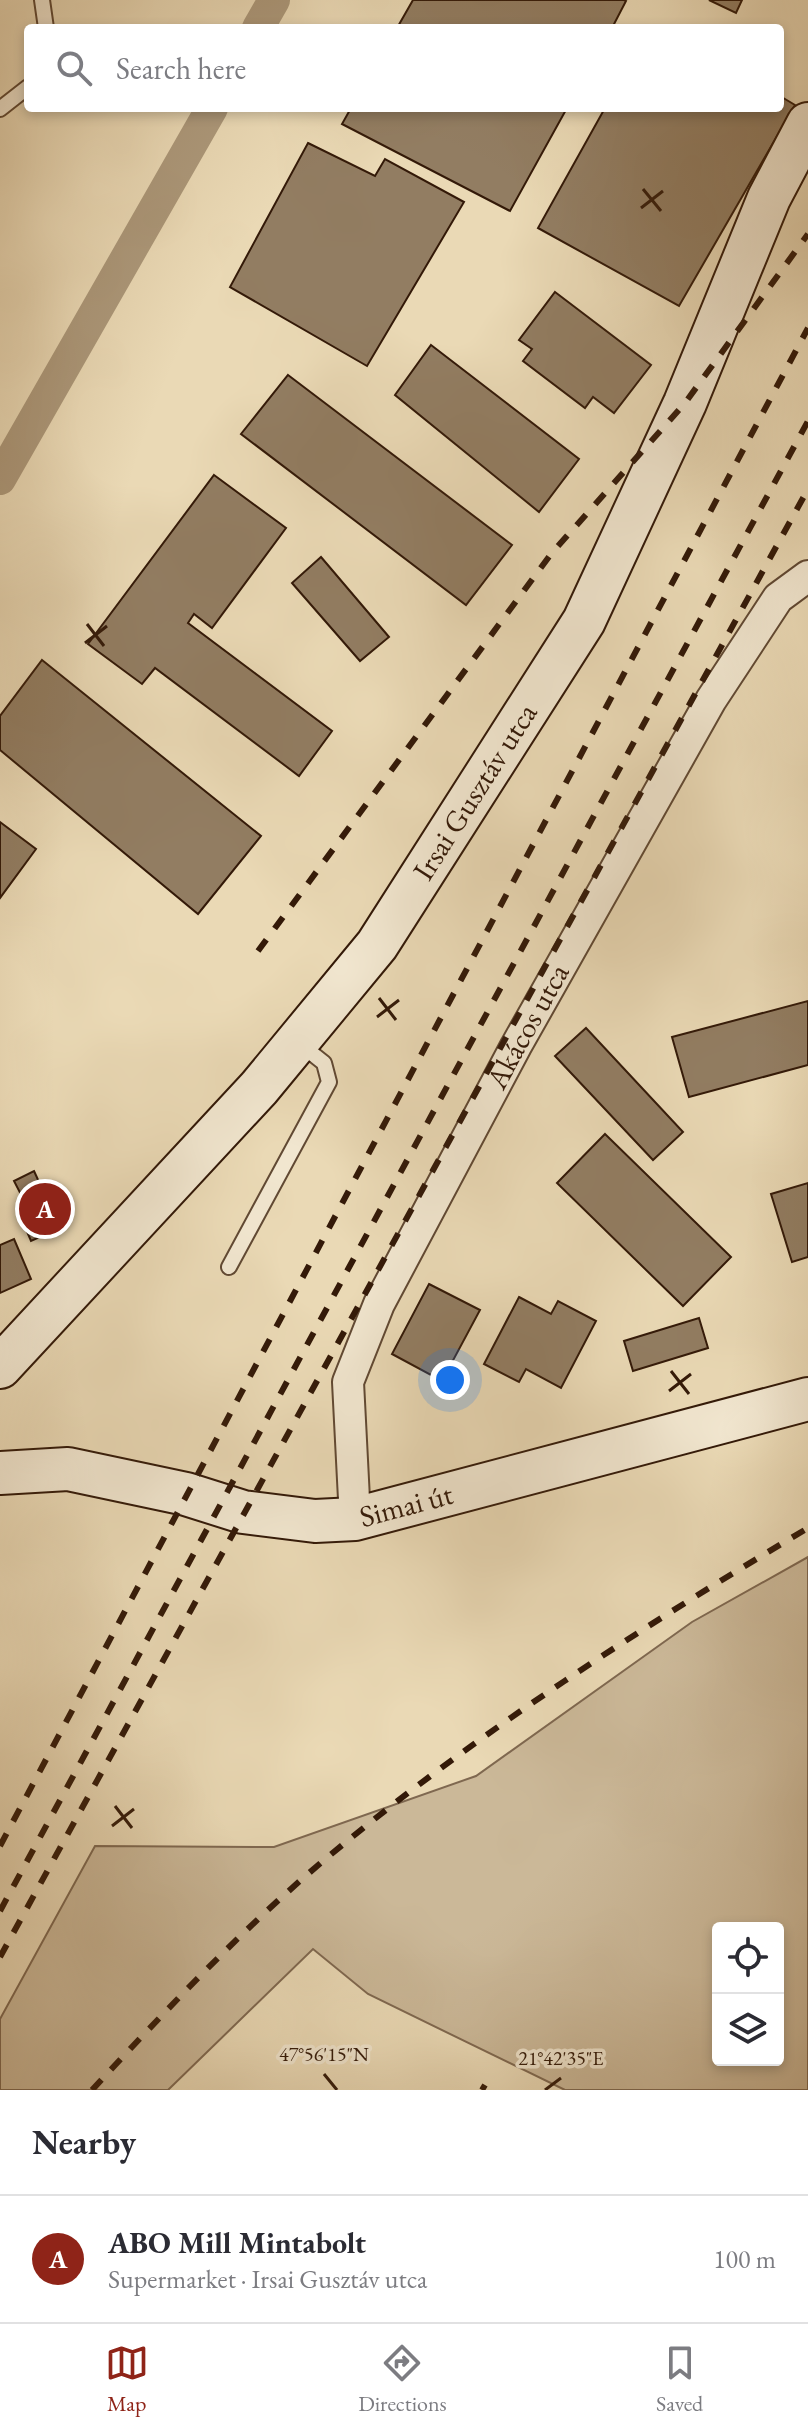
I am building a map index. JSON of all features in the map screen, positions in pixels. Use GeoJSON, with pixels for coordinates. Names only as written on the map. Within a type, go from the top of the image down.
{"type":"FeatureCollection","features":[{"type":"Feature","properties":{"kind":"street","name":"Irsai Gusztáv utca"},"geometry":{"type":"LineString","coordinates":[[0,1367],[259,1088],[377,945],[584,621],[685,403],[769,198],[808,124]]}},
{"type":"Feature","properties":{"kind":"street","name":"Akácos utca"},"geometry":{"type":"LineString","coordinates":[[355,1519],[348,1382],[379,1304],[516,1046],[711,700],[778,598],[808,576]]}},
{"type":"Feature","properties":{"kind":"street","name":"Simai út"},"geometry":{"type":"LineString","coordinates":[[0,1473],[68,1469],[186,1494],[243,1512],[315,1521],[355,1519],[808,1399]]}},
{"type":"Feature","properties":{"kind":"lane"},"geometry":{"type":"LineString","coordinates":[[42,0],[45,24]]}},
{"type":"Feature","properties":{"kind":"lane"},"geometry":{"type":"LineString","coordinates":[[0,109],[24,90]]}},
{"type":"Feature","properties":{"kind":"lane"},"geometry":{"type":"LineString","coordinates":[[229,1267],[329,1082],[324,1063],[297,1042]]}},
{"type":"Feature","properties":{"kind":"shaded area"},"geometry":{"type":"Polygon","coordinates":[[[808,1557],[808,2090],[565,2090],[368,1994],[313,1949],[168,2090],[0,2090],[0,2019],[95,1846],[274,1847],[476,1776],[692,1622],[808,1557]]]}},
{"type":"Feature","properties":{"kind":"building"},"geometry":{"type":"Polygon","coordinates":[[[413,0],[626,1],[614,24],[399,24],[413,0]]]}},
{"type":"Feature","properties":{"kind":"building"},"geometry":{"type":"Polygon","coordinates":[[[709,0],[742,0],[736,13],[709,0]]]}},
{"type":"Feature","properties":{"kind":"building"},"geometry":{"type":"Polygon","coordinates":[[[784,98],[795,105],[679,306],[538,228],[603,112],[784,112],[784,98]]]}},
{"type":"Feature","properties":{"kind":"building"},"geometry":{"type":"Polygon","coordinates":[[[349,112],[565,112],[510,211],[342,124],[349,112]]]}},
{"type":"Feature","properties":{"kind":"building"},"geometry":{"type":"Polygon","coordinates":[[[308,143],[375,176],[385,159],[464,202],[367,366],[230,287],[308,143]]]}},
{"type":"Feature","properties":{"kind":"building"},"geometry":{"type":"Polygon","coordinates":[[[555,292],[651,365],[614,413],[593,397],[585,408],[523,361],[532,349],[519,340],[555,292]]]}},
{"type":"Feature","properties":{"kind":"building"},"geometry":{"type":"Polygon","coordinates":[[[431,345],[579,459],[539,512],[395,395],[431,345]]]}},
{"type":"Feature","properties":{"kind":"building"},"geometry":{"type":"Polygon","coordinates":[[[288,375],[512,545],[466,605],[241,434],[288,375]]]}},
{"type":"Feature","properties":{"kind":"building"},"geometry":{"type":"Polygon","coordinates":[[[214,475],[286,528],[212,628],[194,614],[188,623],[332,731],[299,776],[155,668],[142,684],[88,644],[214,475]]]}},
{"type":"Feature","properties":{"kind":"building"},"geometry":{"type":"Polygon","coordinates":[[[321,557],[389,637],[360,661],[292,583],[321,557]]]}},
{"type":"Feature","properties":{"kind":"building"},"geometry":{"type":"Polygon","coordinates":[[[42,660],[261,836],[198,914],[0,750],[0,716],[42,660]]]}},
{"type":"Feature","properties":{"kind":"building"},"geometry":{"type":"Polygon","coordinates":[[[0,822],[36,849],[0,898],[0,822]]]}},
{"type":"Feature","properties":{"kind":"building"},"geometry":{"type":"Polygon","coordinates":[[[808,1001],[808,1065],[689,1097],[672,1037],[808,1001]]]}},
{"type":"Feature","properties":{"kind":"building"},"geometry":{"type":"Polygon","coordinates":[[[586,1028],[683,1132],[653,1160],[555,1056],[586,1028]]]}},
{"type":"Feature","properties":{"kind":"building"},"geometry":{"type":"Polygon","coordinates":[[[605,1134],[731,1257],[683,1306],[557,1183],[605,1134]]]}},
{"type":"Feature","properties":{"kind":"building"},"geometry":{"type":"Polygon","coordinates":[[[34,1171],[60,1228],[31,1241],[19,1213],[28,1208],[14,1181],[34,1171]]]}},
{"type":"Feature","properties":{"kind":"building"},"geometry":{"type":"Polygon","coordinates":[[[808,1183],[808,1257],[792,1262],[771,1194],[808,1183]]]}},
{"type":"Feature","properties":{"kind":"building"},"geometry":{"type":"Polygon","coordinates":[[[14,1239],[31,1279],[0,1293],[0,1245],[14,1239]]]}},
{"type":"Feature","properties":{"kind":"building"},"geometry":{"type":"Polygon","coordinates":[[[429,1284],[480,1310],[442,1381],[392,1354],[429,1284]]]}},
{"type":"Feature","properties":{"kind":"building"},"geometry":{"type":"Polygon","coordinates":[[[519,1297],[551,1314],[558,1301],[596,1321],[561,1388],[526,1369],[519,1382],[484,1364],[519,1297]]]}},
{"type":"Feature","properties":{"kind":"building"},"geometry":{"type":"Polygon","coordinates":[[[699,1318],[708,1348],[633,1371],[624,1341],[699,1318]]]}},
{"type":"Feature","properties":{"kind":"waterway"},"geometry":{"type":"LineString","coordinates":[[260,24],[274,0]]}},
{"type":"Feature","properties":{"kind":"waterway"},"geometry":{"type":"LineString","coordinates":[[0,479],[210,112]]}},
{"type":"Feature","properties":{"kind":"railway"},"geometry":{"type":"LineString","coordinates":[[258,951],[551,554],[685,403],[808,234]]}},
{"type":"Feature","properties":{"kind":"railway"},"geometry":{"type":"LineString","coordinates":[[0,1846],[808,328]]}},
{"type":"Feature","properties":{"kind":"railway"},"geometry":{"type":"LineString","coordinates":[[0,1911],[808,421]]}},
{"type":"Feature","properties":{"kind":"railway"},"geometry":{"type":"LineString","coordinates":[[0,1957],[808,489]]}},
{"type":"Feature","properties":{"kind":"railway"},"geometry":{"type":"LineString","coordinates":[[92,2090],[236,1940],[297,1883],[386,1810],[562,1683],[808,1528]]}},
{"type":"Feature","properties":{"kind":"railway"},"geometry":{"type":"LineString","coordinates":[[482,2090],[485,2085]]}},
{"type":"Feature","properties":{"kind":"place","name":"ABO Mill Mintabolt"},"geometry":{"type":"Point","coordinates":[45,1209]}}]}
